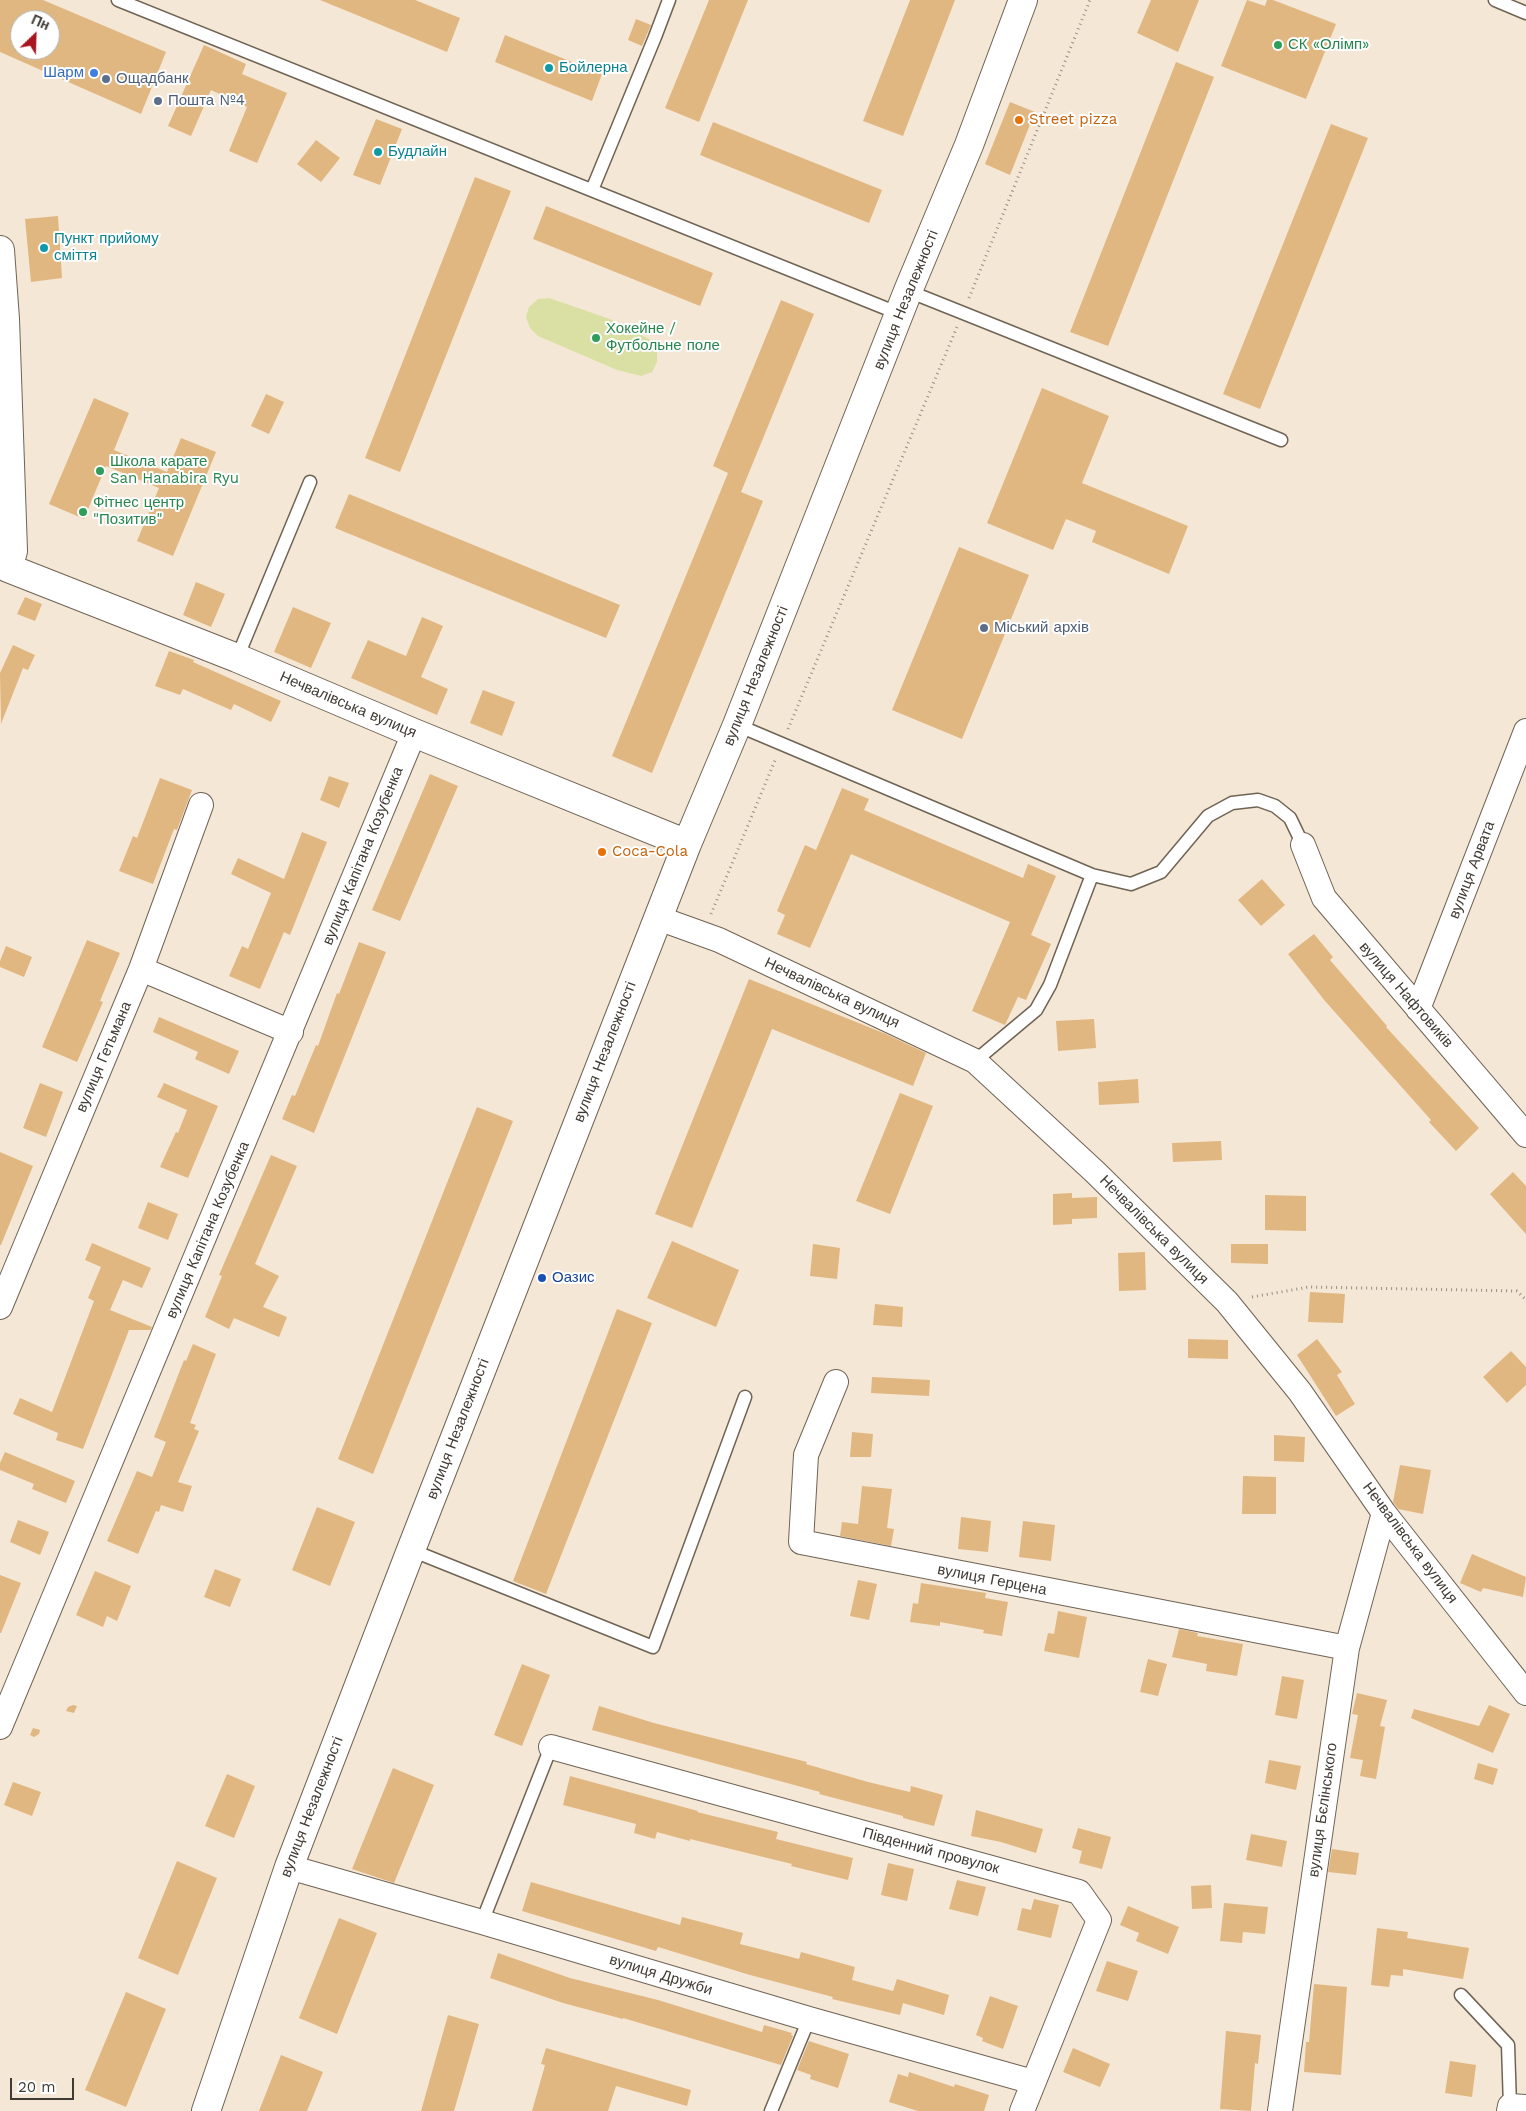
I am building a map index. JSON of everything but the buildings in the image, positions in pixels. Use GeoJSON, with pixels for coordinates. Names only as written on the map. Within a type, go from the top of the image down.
{"type":"FeatureCollection","features":[{"type":"Feature","properties":{"kind":"street","name":"вулиця Незалежності"},"geometry":{"type":"LineString","coordinates":[[206,2111],[288,1867],[687,844],[737,725],[904,303],[969,145],[1023,0]]}},
{"type":"Feature","properties":{"kind":"street"},"geometry":{"type":"LineString","coordinates":[[0,250],[5,319],[13,551],[3,572]]}},
{"type":"Feature","properties":{"kind":"street","name":"Нечвалівська вулиця"},"geometry":{"type":"LineString","coordinates":[[3,572],[237,658],[414,733],[687,844]]}},
{"type":"Feature","properties":{"kind":"street","name":"вулиця Арвата"},"geometry":{"type":"LineString","coordinates":[[1418,1009],[1526,731]]}},
{"type":"Feature","properties":{"kind":"street","name":"вулиця Капітана Козубенка"},"geometry":{"type":"LineString","coordinates":[[0,1727],[414,733]]}},
{"type":"Feature","properties":{"kind":"street","name":"вулиця Гетьмана"},"geometry":{"type":"LineString","coordinates":[[0,1307],[141,969],[200,804]]}},
{"type":"Feature","properties":{"kind":"street","name":"вулиця Нафтовиків"},"geometry":{"type":"LineString","coordinates":[[1303,845],[1324,898],[1526,1135]]}},
{"type":"Feature","properties":{"kind":"street","name":"Нечвалівська вулиця"},"geometry":{"type":"LineString","coordinates":[[658,918],[719,940],[975,1061],[1095,1172],[1227,1302],[1300,1392],[1384,1513],[1526,1693]]}},
{"type":"Feature","properties":{"kind":"street"},"geometry":{"type":"LineString","coordinates":[[141,969],[291,1032]]}},
{"type":"Feature","properties":{"kind":"street","name":"вулиця Герцена"},"geometry":{"type":"LineString","coordinates":[[836,1382],[806,1455],[801,1542],[1347,1648]]}},
{"type":"Feature","properties":{"kind":"street","name":"вулиця Бєлінського"},"geometry":{"type":"LineString","coordinates":[[1280,2111],[1347,1648],[1384,1513]]}},
{"type":"Feature","properties":{"kind":"street","name":"Південний провулок"},"geometry":{"type":"LineString","coordinates":[[551,1748],[1079,1892],[1099,1920],[1022,2111]]}},
{"type":"Feature","properties":{"kind":"street","name":"вулиця Дружби"},"geometry":{"type":"LineString","coordinates":[[288,1867],[482,1922],[809,2019],[1033,2082]]}},
{"type":"Feature","properties":{"kind":"lane"},"geometry":{"type":"LineString","coordinates":[[118,0],[592,190],[904,303],[962,314],[1281,440]]}},
{"type":"Feature","properties":{"kind":"lane"},"geometry":{"type":"LineString","coordinates":[[592,190],[669,0]]}},
{"type":"Feature","properties":{"kind":"lane"},"geometry":{"type":"LineString","coordinates":[[1495,0],[1526,13]]}},
{"type":"Feature","properties":{"kind":"lane"},"geometry":{"type":"LineString","coordinates":[[237,658],[310,482]]}},
{"type":"Feature","properties":{"kind":"lane"},"geometry":{"type":"LineString","coordinates":[[737,725],[1092,875],[1131,884],[1161,872],[1208,816],[1232,804],[1258,800],[1275,806],[1290,818],[1303,845]]}},
{"type":"Feature","properties":{"kind":"lane"},"geometry":{"type":"LineString","coordinates":[[975,1061],[1036,1010],[1050,985],[1092,875]]}},
{"type":"Feature","properties":{"kind":"lane"},"geometry":{"type":"LineString","coordinates":[[411,1550],[654,1647],[745,1397]]}},
{"type":"Feature","properties":{"kind":"lane"},"geometry":{"type":"LineString","coordinates":[[482,1922],[551,1748]]}},
{"type":"Feature","properties":{"kind":"lane"},"geometry":{"type":"LineString","coordinates":[[1460,1996],[1508,2045],[1515,2108]]}},
{"type":"Feature","properties":{"kind":"lane"},"geometry":{"type":"LineString","coordinates":[[771,2111],[809,2019]]}},
{"type":"Feature","properties":{"kind":"path"},"geometry":{"type":"LineString","coordinates":[[702,935],[962,314],[1090,0]]}},
{"type":"Feature","properties":{"kind":"path"},"geometry":{"type":"LineString","coordinates":[[1227,1302],[1309,1287],[1517,1291],[1526,1300]]}},
{"type":"Feature","properties":{"kind":"green space","name":"Хокейне / Футбольне поле"},"geometry":{"type":"Polygon","coordinates":[[[549,298],[610,319],[653,341],[657,351],[657,362],[652,372],[641,376],[617,370],[538,336],[530,328],[526,317],[529,307],[538,299],[549,298]]]}},
{"type":"Feature","properties":{"kind":"place","name":"СК «Олімп»"},"geometry":{"type":"Point","coordinates":[1278,45]}},
{"type":"Feature","properties":{"kind":"place","name":"Бойлерна"},"geometry":{"type":"Point","coordinates":[549,68]}},
{"type":"Feature","properties":{"kind":"place","name":"Шарм"},"geometry":{"type":"Point","coordinates":[94,73]}},
{"type":"Feature","properties":{"kind":"place","name":"Ощадбанк"},"geometry":{"type":"Point","coordinates":[106,79]}},
{"type":"Feature","properties":{"kind":"place","name":"Пошта №4"},"geometry":{"type":"Point","coordinates":[158,101]}},
{"type":"Feature","properties":{"kind":"place","name":"Street pizza"},"geometry":{"type":"Point","coordinates":[1019,120]}},
{"type":"Feature","properties":{"kind":"place","name":"Будлайн"},"geometry":{"type":"Point","coordinates":[378,152]}},
{"type":"Feature","properties":{"kind":"place","name":"Пункт прийому сміття"},"geometry":{"type":"Point","coordinates":[44,248]}},
{"type":"Feature","properties":{"kind":"place","name":"Хокейне / Футбольне поле"},"geometry":{"type":"Point","coordinates":[596,338]}},
{"type":"Feature","properties":{"kind":"place","name":"Школа карате San Hanabira Ryu"},"geometry":{"type":"Point","coordinates":[100,471]}},
{"type":"Feature","properties":{"kind":"place","name":"Фітнес центр \"Позитив\""},"geometry":{"type":"Point","coordinates":[83,512]}},
{"type":"Feature","properties":{"kind":"place","name":"Міський архів"},"geometry":{"type":"Point","coordinates":[984,628]}},
{"type":"Feature","properties":{"kind":"place","name":"Coca-Cola"},"geometry":{"type":"Point","coordinates":[602,852]}},
{"type":"Feature","properties":{"kind":"place","name":"Оазис"},"geometry":{"type":"Point","coordinates":[542,1278]}}]}
